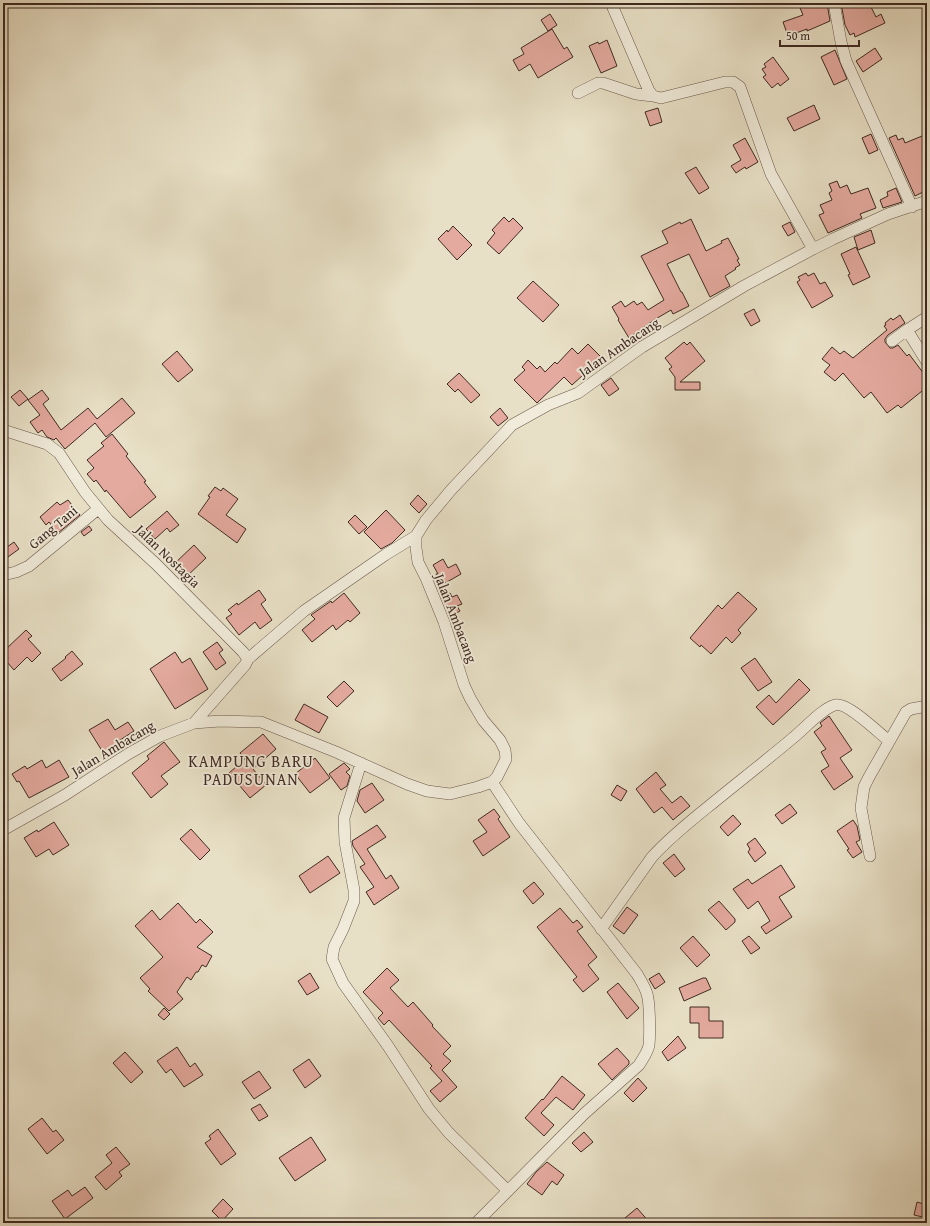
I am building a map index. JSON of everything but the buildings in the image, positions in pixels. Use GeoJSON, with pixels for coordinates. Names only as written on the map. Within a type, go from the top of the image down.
{"type":"FeatureCollection","features":[{"type":"Feature","properties":{"kind":"street"},"geometry":{"type":"LineString","coordinates":[[611,3],[649,91],[653,96]]}},
{"type":"Feature","properties":{"kind":"street"},"geometry":{"type":"LineString","coordinates":[[834,3],[841,42],[850,71],[912,207]]}},
{"type":"Feature","properties":{"kind":"street"},"geometry":{"type":"LineString","coordinates":[[578,93],[598,83],[603,83],[636,94],[660,98],[725,82],[733,82],[737,84],[740,88],[771,174],[813,249]]}},
{"type":"Feature","properties":{"kind":"street","name":"Jalan Ambacang"},"geometry":{"type":"LineString","coordinates":[[3,830],[65,795],[128,754],[153,740],[194,723],[220,721],[261,722],[336,752],[406,784],[427,791],[450,794],[492,782],[497,777],[506,759],[505,750],[500,740],[483,720],[464,685],[444,622],[418,562],[416,536],[426,520],[451,490],[512,426],[548,405],[578,393],[642,347],[744,286],[833,238],[888,214],[927,201]]}},
{"type":"Feature","properties":{"kind":"street"},"geometry":{"type":"LineString","coordinates":[[892,341],[927,317]]}},
{"type":"Feature","properties":{"kind":"street"},"geometry":{"type":"LineString","coordinates":[[907,330],[927,362]]}},
{"type":"Feature","properties":{"kind":"street","name":"Jalan Nostagia"},"geometry":{"type":"LineString","coordinates":[[3,430],[43,443],[59,454],[98,509],[116,528],[134,542],[179,586],[248,659]]}},
{"type":"Feature","properties":{"kind":"street","name":"Gang Tani"},"geometry":{"type":"LineString","coordinates":[[3,575],[16,572],[29,566],[98,509]]}},
{"type":"Feature","properties":{"kind":"street"},"geometry":{"type":"LineString","coordinates":[[194,723],[245,665],[248,659],[304,611],[385,554],[416,536]]}},
{"type":"Feature","properties":{"kind":"street"},"geometry":{"type":"LineString","coordinates":[[601,929],[652,856],[661,847],[823,712],[834,705],[840,705],[848,708],[889,741]]}},
{"type":"Feature","properties":{"kind":"street"},"geometry":{"type":"LineString","coordinates":[[870,856],[861,808],[862,798],[869,777],[906,712],[927,706]]}},
{"type":"Feature","properties":{"kind":"street"},"geometry":{"type":"LineString","coordinates":[[361,763],[344,818],[345,842],[354,890],[354,901],[334,947],[332,959],[342,983],[388,1046],[429,1109],[449,1133],[508,1191]]}},
{"type":"Feature","properties":{"kind":"street"},"geometry":{"type":"LineString","coordinates":[[476,1223],[584,1114],[639,1064],[646,1055],[649,1045],[647,994],[637,974],[519,823],[492,782]]}},
{"type":"Feature","properties":{"kind":"district","name":"KAMPUNG BARU PADUSUNAN"},"geometry":{"type":"Point","coordinates":[251,770]}}]}
